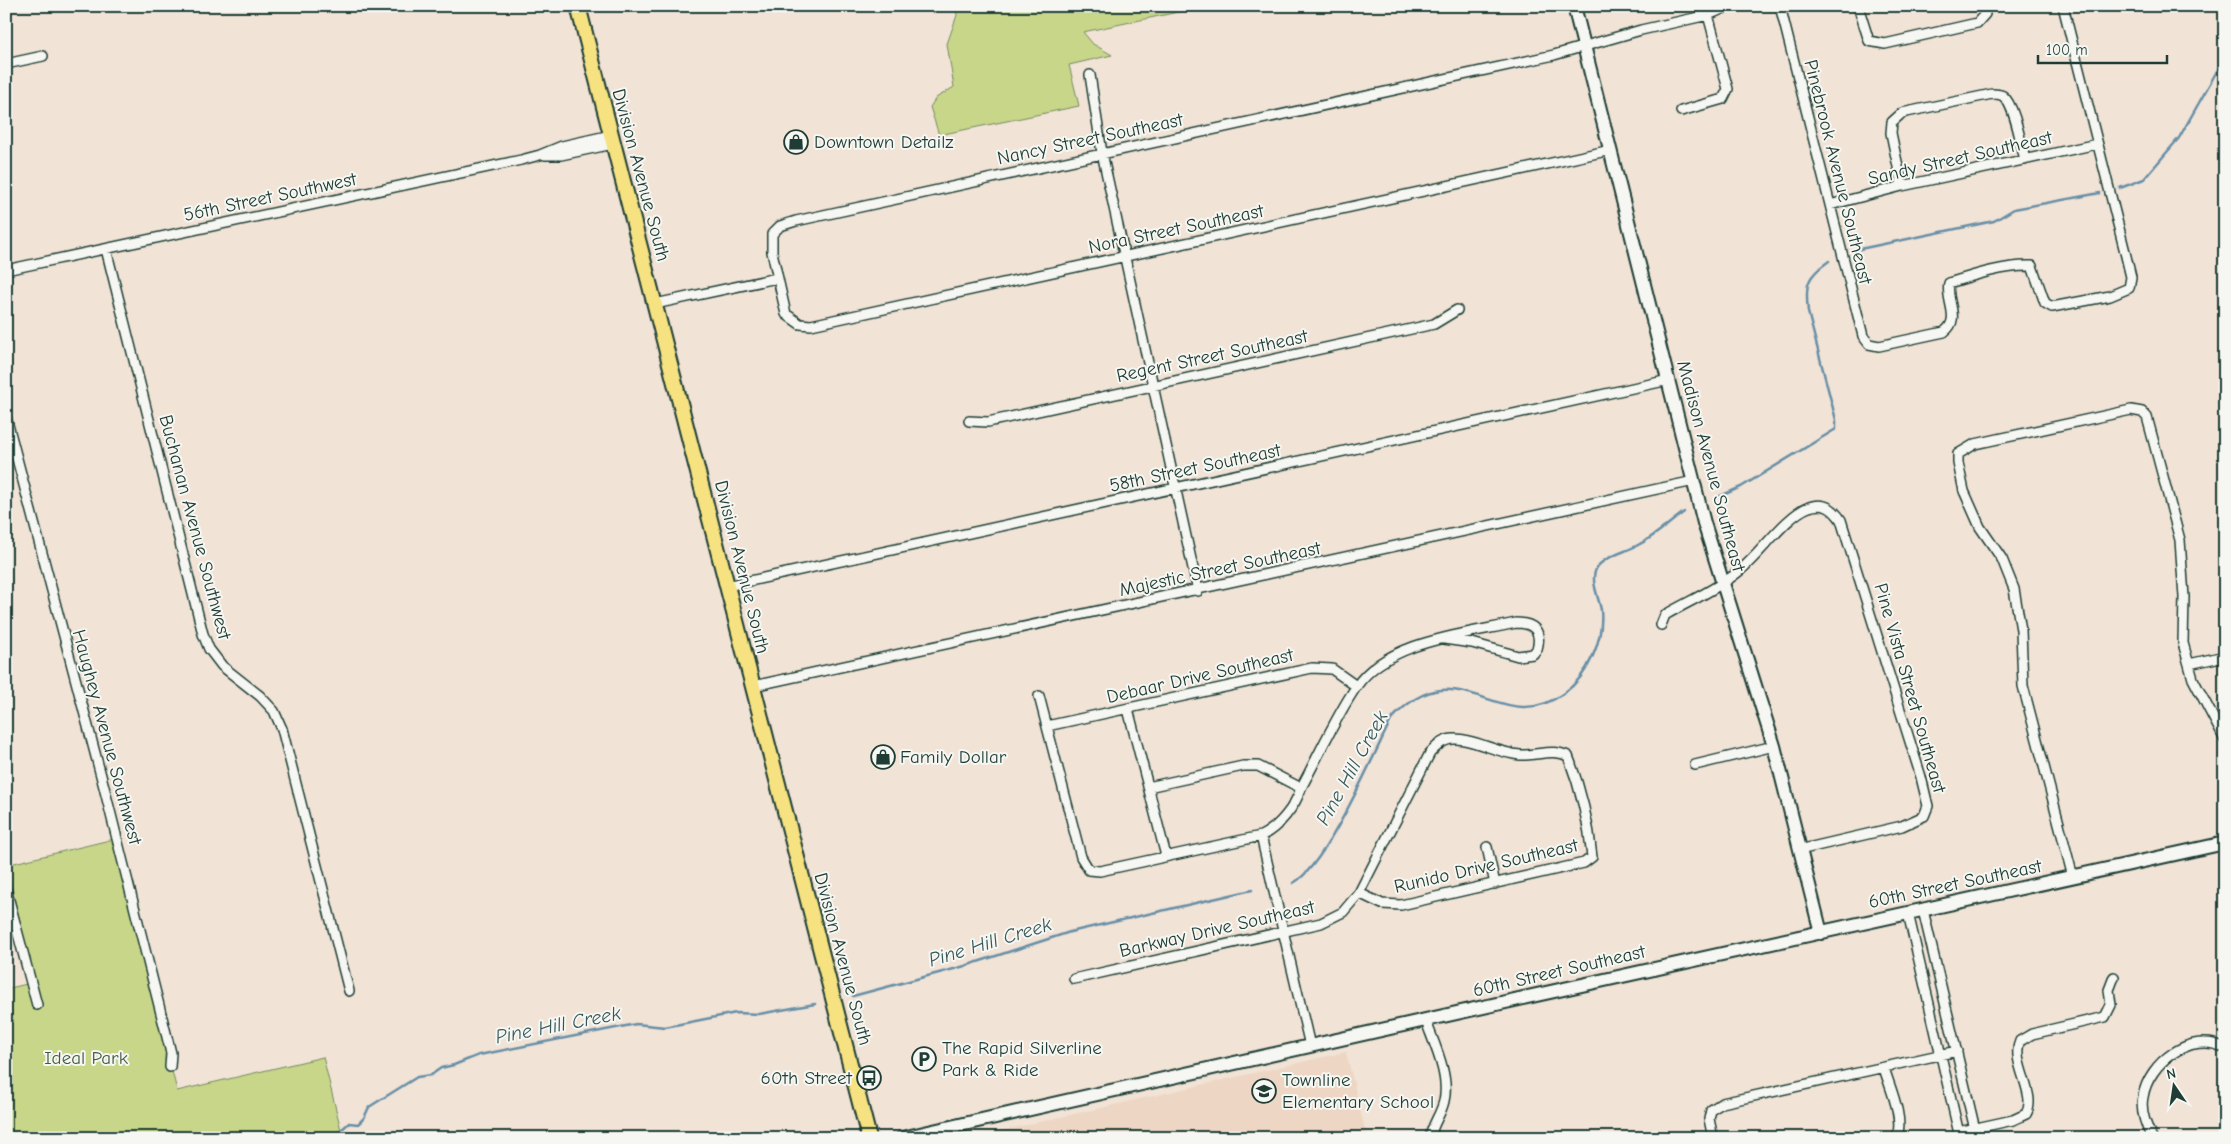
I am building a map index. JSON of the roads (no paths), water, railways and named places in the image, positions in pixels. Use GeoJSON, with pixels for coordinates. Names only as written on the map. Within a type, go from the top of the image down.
{"type":"FeatureCollection","features":[{"type":"Feature","properties":{"kind":"main road","name":"Division Avenue South"},"geometry":{"type":"LineString","coordinates":[[578,6],[869,1138]]}},
{"type":"Feature","properties":{"kind":"main road","name":"Madison Avenue Southeast"},"geometry":{"type":"LineString","coordinates":[[1574,6],[1694,481],[1723,583],[1774,746],[1821,933]]}},
{"type":"Feature","properties":{"kind":"main road","name":"60th Street Southeast"},"geometry":{"type":"LineString","coordinates":[[902,1138],[2225,843]]}},
{"type":"Feature","properties":{"kind":"street","name":"Nancy Street Southeast"},"geometry":{"type":"LineString","coordinates":[[778,278],[772,252],[772,234],[780,226],[1102,153],[1544,57],[1708,15],[1728,6]]}},
{"type":"Feature","properties":{"kind":"street","name":"Pinebrook Avenue Southeast"},"geometry":{"type":"LineString","coordinates":[[1780,6],[1863,336],[1869,344],[1879,346],[1944,332],[1951,326],[1954,319],[1947,291],[1949,283],[1965,278],[2021,266],[2032,266],[2045,303],[2052,306],[2110,296],[2129,288],[2131,277],[2097,144]]}},
{"type":"Feature","properties":{"kind":"street"},"geometry":{"type":"LineString","coordinates":[[1858,6],[1869,41],[1885,44],[1977,23],[1985,14],[1984,6]]}},
{"type":"Feature","properties":{"kind":"street"},"geometry":{"type":"LineString","coordinates":[[2063,6],[2097,144]]}},
{"type":"Feature","properties":{"kind":"street"},"geometry":{"type":"LineString","coordinates":[[1681,111],[1723,99],[1728,89],[1708,15]]}},
{"type":"Feature","properties":{"kind":"street"},"geometry":{"type":"LineString","coordinates":[[6,64],[44,56]]}},
{"type":"Feature","properties":{"kind":"street"},"geometry":{"type":"LineString","coordinates":[[1090,75],[1102,153],[1198,591]]}},
{"type":"Feature","properties":{"kind":"street"},"geometry":{"type":"LineString","coordinates":[[1902,186],[1891,133],[1892,122],[1902,113],[1992,94],[2001,94],[2007,100],[2016,122],[2025,160]]}},
{"type":"Feature","properties":{"kind":"street","name":"56th Street Southwest"},"geometry":{"type":"LineString","coordinates":[[6,270],[540,156],[562,146],[612,140]]}},
{"type":"Feature","properties":{"kind":"street","name":"Sandy Street Southeast"},"geometry":{"type":"LineString","coordinates":[[1830,205],[1902,186],[2097,144]]}},
{"type":"Feature","properties":{"kind":"street","name":"Nora Street Southeast"},"geometry":{"type":"LineString","coordinates":[[778,278],[786,314],[800,324],[811,325],[1611,150]]}},
{"type":"Feature","properties":{"kind":"street","name":"Buchanan Avenue Southwest"},"geometry":{"type":"LineString","coordinates":[[106,249],[203,634],[209,649],[222,666],[260,696],[274,711],[282,729],[350,991]]}},
{"type":"Feature","properties":{"kind":"street"},"geometry":{"type":"LineString","coordinates":[[655,304],[778,278]]}},
{"type":"Feature","properties":{"kind":"street","name":"Regent Street Southeast"},"geometry":{"type":"LineString","coordinates":[[969,421],[988,422],[1434,324],[1457,310]]}},
{"type":"Feature","properties":{"kind":"street","name":"58th Street Southeast"},"geometry":{"type":"LineString","coordinates":[[727,586],[1669,380]]}},
{"type":"Feature","properties":{"kind":"street"},"geometry":{"type":"LineString","coordinates":[[2073,877],[2023,686],[2021,630],[2014,589],[2002,559],[1980,527],[1964,491],[1958,454],[1975,444],[2131,410],[2142,412],[2149,420],[2180,540],[2183,643],[2193,679],[2225,740]]}},
{"type":"Feature","properties":{"kind":"street","name":"Haughey Avenue Southwest"},"geometry":{"type":"LineString","coordinates":[[6,417],[107,796],[171,1052],[170,1067]]}},
{"type":"Feature","properties":{"kind":"street","name":"Majestic Street Southeast"},"geometry":{"type":"LineString","coordinates":[[753,686],[1198,591],[1694,481]]}},
{"type":"Feature","properties":{"kind":"street","name":"Pine Vista Street Southeast"},"geometry":{"type":"LineString","coordinates":[[1723,583],[1753,560],[1792,517],[1809,507],[1829,506],[1841,520],[1847,533],[1918,768],[1928,806],[1924,816],[1902,826],[1799,850]]}},
{"type":"Feature","properties":{"kind":"street"},"geometry":{"type":"LineString","coordinates":[[1661,625],[1665,616],[1723,583]]}},
{"type":"Feature","properties":{"kind":"street"},"geometry":{"type":"LineString","coordinates":[[1039,696],[1081,857],[1089,870],[1100,871],[1261,836],[1270,832],[1298,800],[1302,788],[1356,686],[1372,669],[1391,656],[1419,645],[1516,623],[1527,623],[1537,630],[1540,640],[1538,649],[1527,656],[1518,656],[1472,642],[1444,640]]}},
{"type":"Feature","properties":{"kind":"street"},"geometry":{"type":"LineString","coordinates":[[2189,664],[2225,656]]}},
{"type":"Feature","properties":{"kind":"street","name":"Debaar Drive Southeast"},"geometry":{"type":"LineString","coordinates":[[1047,726],[1312,668],[1332,669],[1356,686]]}},
{"type":"Feature","properties":{"kind":"street"},"geometry":{"type":"LineString","coordinates":[[1128,709],[1166,856]]}},
{"type":"Feature","properties":{"kind":"street","name":"Barkway Drive Southeast"},"geometry":{"type":"LineString","coordinates":[[1074,979],[1322,923],[1336,916],[1359,893],[1430,752],[1443,740],[1457,738],[1501,752],[1518,755],[1534,756],[1556,751],[1568,756],[1575,773],[1592,857]]}},
{"type":"Feature","properties":{"kind":"street"},"geometry":{"type":"LineString","coordinates":[[1695,765],[1774,746]]}},
{"type":"Feature","properties":{"kind":"street"},"geometry":{"type":"LineString","coordinates":[[1148,787],[1243,766],[1258,766],[1302,788]]}},
{"type":"Feature","properties":{"kind":"street"},"geometry":{"type":"LineString","coordinates":[[1261,836],[1310,1046]]}},
{"type":"Feature","properties":{"kind":"street"},"geometry":{"type":"LineString","coordinates":[[1487,847],[1495,884]]}},
{"type":"Feature","properties":{"kind":"street","name":"Runido Drive Southeast"},"geometry":{"type":"LineString","coordinates":[[1359,893],[1382,904],[1401,905],[1584,863],[1592,857]]}},
{"type":"Feature","properties":{"kind":"street"},"geometry":{"type":"LineString","coordinates":[[6,889],[37,1005]]}},
{"type":"Feature","properties":{"kind":"street"},"geometry":{"type":"LineString","coordinates":[[1923,910],[1977,1138]]}},
{"type":"Feature","properties":{"kind":"street"},"geometry":{"type":"LineString","coordinates":[[1908,913],[1959,1135],[1975,1128],[2013,1120],[2026,1114],[2030,1106],[2018,1052],[2020,1041],[2032,1034],[2105,1017],[2111,1005],[2109,990],[2114,977]]}},
{"type":"Feature","properties":{"kind":"street"},"geometry":{"type":"LineString","coordinates":[[1426,1021],[1444,1078],[1445,1092],[1440,1114],[1431,1127],[1430,1138]]}},
{"type":"Feature","properties":{"kind":"street"},"geometry":{"type":"LineString","coordinates":[[2152,1138],[2143,1112],[2142,1097],[2158,1065],[2170,1054],[2188,1046],[2204,1044],[2225,1048]]}},
{"type":"Feature","properties":{"kind":"street"},"geometry":{"type":"LineString","coordinates":[[1713,1138],[1709,1119],[1711,1110],[1722,1103],[1957,1051]]}},
{"type":"Feature","properties":{"kind":"street"},"geometry":{"type":"LineString","coordinates":[[1884,1068],[1897,1113],[1899,1131],[1897,1138]]}},
{"type":"Feature","properties":{"kind":"waterway"},"geometry":{"type":"LineString","coordinates":[[2120,188],[2144,179],[2179,138],[2217,71],[2225,61]]}},
{"type":"Feature","properties":{"kind":"waterway"},"geometry":{"type":"LineString","coordinates":[[1855,250],[1994,221],[2014,209],[2100,193]]}},
{"type":"Feature","properties":{"kind":"waterway"},"geometry":{"type":"LineString","coordinates":[[1716,498],[1741,487],[1836,429],[1836,420],[1807,303],[1807,288],[1811,277],[1829,261]]}},
{"type":"Feature","properties":{"kind":"waterway","name":"Pine Hill Creek"},"geometry":{"type":"LineString","coordinates":[[1293,883],[1306,873],[1333,834],[1361,783],[1391,720],[1415,699],[1437,690],[1458,691],[1519,707],[1541,705],[1564,693],[1573,686],[1587,667],[1597,645],[1600,633],[1601,610],[1594,584],[1596,569],[1603,561],[1633,548],[1650,538],[1684,512]]}},
{"type":"Feature","properties":{"kind":"waterway","name":"Pine Hill Creek"},"geometry":{"type":"LineString","coordinates":[[853,996],[965,966],[1070,932],[1252,890]]}},
{"type":"Feature","properties":{"kind":"waterway","name":"Pine Hill Creek"},"geometry":{"type":"LineString","coordinates":[[332,1138],[349,1123],[358,1124],[364,1118],[369,1107],[417,1077],[431,1075],[441,1068],[479,1055],[636,1024],[665,1027],[736,1013],[759,1014],[815,1004]]}},
{"type":"Feature","properties":{"kind":"place","name":"Downtown Detailz"},"geometry":{"type":"Point","coordinates":[796,142]}},
{"type":"Feature","properties":{"kind":"place","name":"Family Dollar"},"geometry":{"type":"Point","coordinates":[883,757]}},
{"type":"Feature","properties":{"kind":"place","name":"The Rapid Silverline Park & Ride"},"geometry":{"type":"Point","coordinates":[924,1059]}},
{"type":"Feature","properties":{"kind":"place","name":"60th Street"},"geometry":{"type":"Point","coordinates":[869,1078]}},
{"type":"Feature","properties":{"kind":"place","name":"Townline Elementary School"},"geometry":{"type":"Point","coordinates":[1264,1091]}},
{"type":"Feature","properties":{"kind":"park label","name":"Ideal Park"},"geometry":{"type":"Point","coordinates":[86,1058]}}]}
